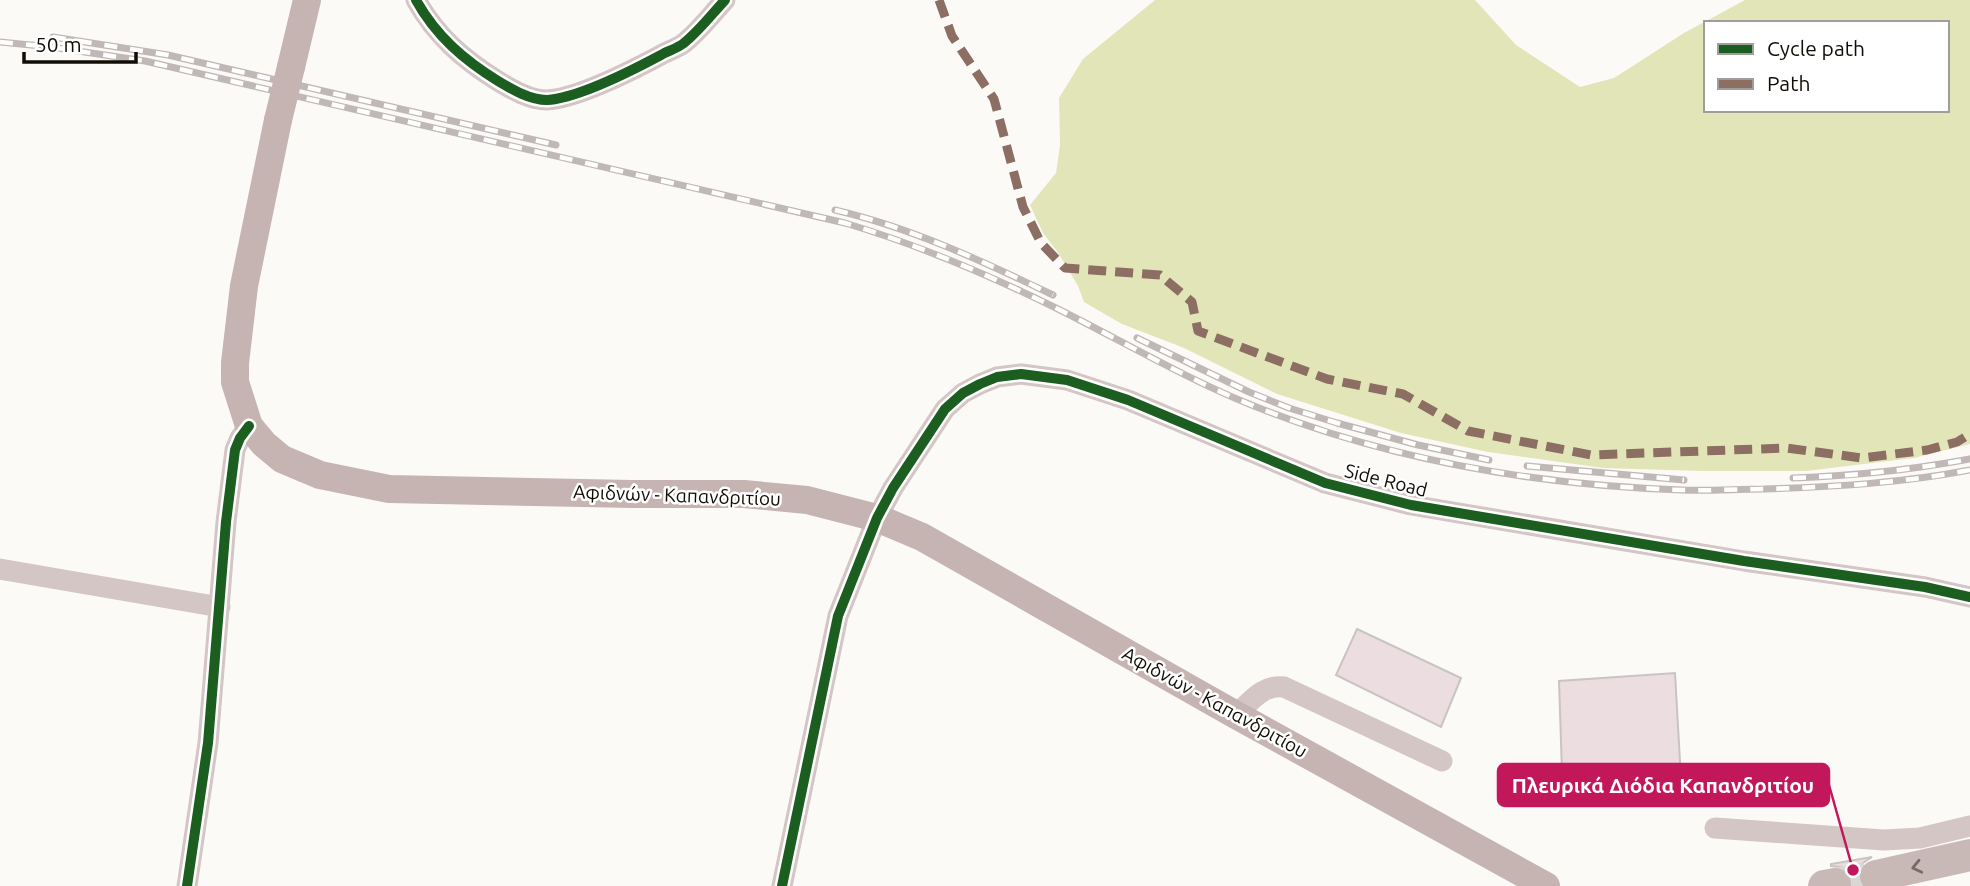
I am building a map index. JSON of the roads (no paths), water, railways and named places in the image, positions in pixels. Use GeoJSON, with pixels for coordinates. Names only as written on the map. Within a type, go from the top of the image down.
{"type":"FeatureCollection","features":[{"type":"Feature","properties":{"kind":"highway"},"geometry":{"type":"LineString","coordinates":[[1876,876],[1970,855]]}},
{"type":"Feature","properties":{"kind":"main road","name":"Αφιδνών - Καπανδριτίου"},"geometry":{"type":"LineString","coordinates":[[307,0],[278,120],[244,286],[236,342],[235,382],[249,426],[273,453],[320,475],[389,489],[744,494],[807,500],[877,518],[922,537],[1546,886]]}},
{"type":"Feature","properties":{"kind":"street"},"geometry":{"type":"LineString","coordinates":[[416,0],[455,51],[517,92],[545,100],[571,95],[623,74],[684,43],[725,0]]}},
{"type":"Feature","properties":{"kind":"street","name":"Side Road"},"geometry":{"type":"LineString","coordinates":[[782,886],[838,615],[877,518],[900,477],[945,409],[963,393],[997,377],[1021,374],[1067,380],[1128,400],[1325,483],[1411,505],[1744,561],[1925,587],[1970,597]]}},
{"type":"Feature","properties":{"kind":"street"},"geometry":{"type":"LineString","coordinates":[[187,886],[208,743],[235,450],[249,426]]}},
{"type":"Feature","properties":{"kind":"street"},"geometry":{"type":"LineString","coordinates":[[0,569],[220,607]]}},
{"type":"Feature","properties":{"kind":"street"},"geometry":{"type":"LineString","coordinates":[[1236,715],[1261,692],[1273,685],[1284,687],[1442,761]]}},
{"type":"Feature","properties":{"kind":"street"},"geometry":{"type":"LineString","coordinates":[[1715,828],[1884,840],[1920,838],[1970,826]]}},
{"type":"Feature","properties":{"kind":"tunnel"},"geometry":{"type":"LineString","coordinates":[[1835,884],[1876,876]]}},
{"type":"Feature","properties":{"kind":"railway"},"geometry":{"type":"LineString","coordinates":[[53,37],[168,55],[556,145]]}},
{"type":"Feature","properties":{"kind":"railway"},"geometry":{"type":"LineString","coordinates":[[0,42],[145,61],[845,223],[927,251],[1006,284],[1176,371],[1249,404],[1353,440],[1461,466],[1571,482],[1682,490],[1842,486],[1970,470]]}},
{"type":"Feature","properties":{"kind":"railway"},"geometry":{"type":"LineString","coordinates":[[835,210],[919,236],[1053,295]]}},
{"type":"Feature","properties":{"kind":"railway"},"geometry":{"type":"LineString","coordinates":[[1137,338],[1249,392],[1289,408],[1418,445],[1489,460]]}},
{"type":"Feature","properties":{"kind":"railway"},"geometry":{"type":"LineString","coordinates":[[1793,478],[1882,472],[1970,459]]}},
{"type":"Feature","properties":{"kind":"railway"},"geometry":{"type":"LineString","coordinates":[[1527,466],[1684,480]]}},
{"type":"Feature","properties":{"kind":"place","name":"Πλευρικά Διόδια Καπανδριτίου"},"geometry":{"type":"Point","coordinates":[1853,870]}}]}
